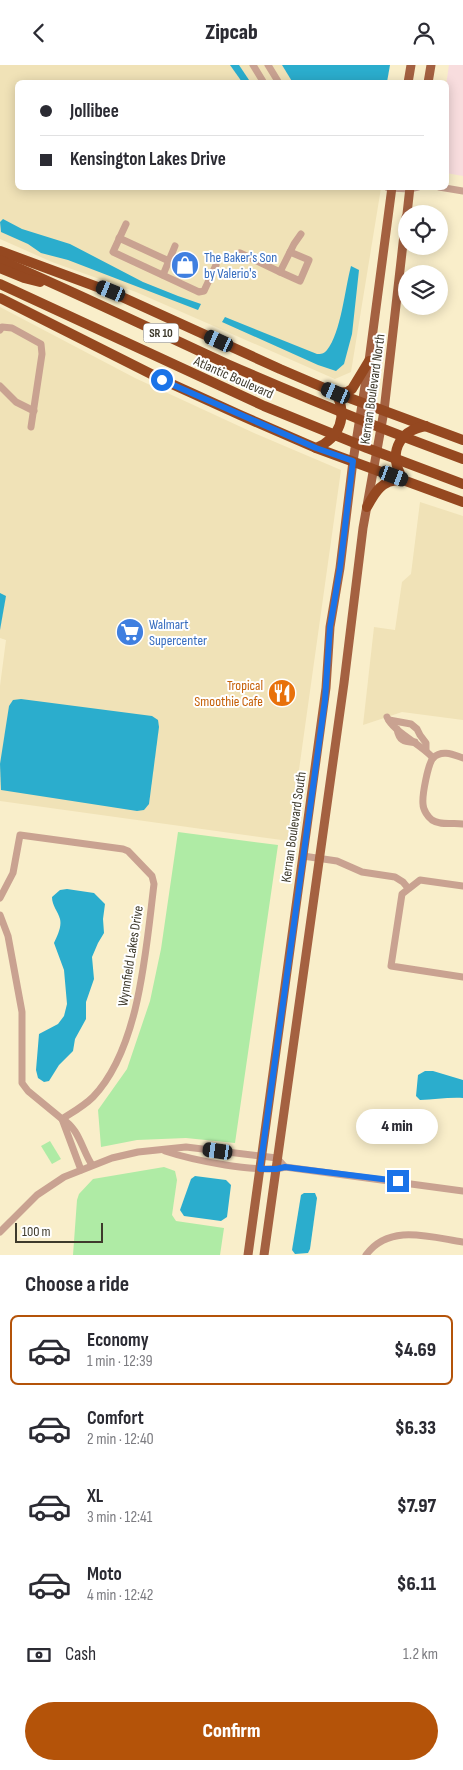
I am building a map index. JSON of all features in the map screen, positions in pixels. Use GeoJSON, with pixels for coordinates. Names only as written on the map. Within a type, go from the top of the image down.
{"type":"FeatureCollection","features":[{"type":"Feature","properties":{"kind":"highway"},"geometry":{"type":"LineString","coordinates":[[0,251],[111,291],[336,393],[463,440]]}},
{"type":"Feature","properties":{"kind":"highway","name":"Atlantic Boulevard"},"geometry":{"type":"LineString","coordinates":[[0,260],[323,405],[463,459]]}},
{"type":"Feature","properties":{"kind":"highway"},"geometry":{"type":"LineString","coordinates":[[0,268],[24,278],[68,289]]}},
{"type":"Feature","properties":{"kind":"highway","name":"Atlantic Boulevard"},"geometry":{"type":"LineString","coordinates":[[0,284],[206,380],[320,429],[463,484]]}},
{"type":"Feature","properties":{"kind":"highway"},"geometry":{"type":"LineString","coordinates":[[0,298],[162,380],[316,448],[463,502]]}},
{"type":"Feature","properties":{"kind":"highway"},"geometry":{"type":"LineString","coordinates":[[336,393],[352,389],[369,361]]}},
{"type":"Feature","properties":{"kind":"highway"},"geometry":{"type":"LineString","coordinates":[[316,448],[330,440],[340,426],[342,409],[336,393]]}},
{"type":"Feature","properties":{"kind":"highway"},"geometry":{"type":"LineString","coordinates":[[403,479],[398,472],[396,463],[398,446],[409,432],[426,426]]}},
{"type":"Feature","properties":{"kind":"highway"},"geometry":{"type":"LineString","coordinates":[[367,507],[384,483],[403,479]]}},
{"type":"Feature","properties":{"kind":"main road"},"geometry":{"type":"LineString","coordinates":[[408,80],[411,65]]}},
{"type":"Feature","properties":{"kind":"main road"},"geometry":{"type":"LineString","coordinates":[[428,80],[431,65]]}},
{"type":"Feature","properties":{"kind":"main road","name":"Kernan Boulevard North"},"geometry":{"type":"LineString","coordinates":[[362,402],[392,190]]}},
{"type":"Feature","properties":{"kind":"main road","name":"Kernan Boulevard North"},"geometry":{"type":"LineString","coordinates":[[408,205],[412,190]]}},
{"type":"Feature","properties":{"kind":"main road","name":"Kernan Boulevard North"},"geometry":{"type":"LineString","coordinates":[[320,858],[367,507],[384,411],[402,255]]}},
{"type":"Feature","properties":{"kind":"main road","name":"Kernan Boulevard South"},"geometry":{"type":"LineString","coordinates":[[248,1255],[326,688],[330,627],[340,568],[362,402]]}},
{"type":"Feature","properties":{"kind":"main road"},"geometry":{"type":"LineString","coordinates":[[264,1255],[320,858]]}},
{"type":"Feature","properties":{"kind":"street"},"geometry":{"type":"LineString","coordinates":[[253,65],[262,80]]}},
{"type":"Feature","properties":{"kind":"street"},"geometry":{"type":"LineString","coordinates":[[268,65],[276,80]]}},
{"type":"Feature","properties":{"kind":"street"},"geometry":{"type":"LineString","coordinates":[[449,189],[463,191]]}},
{"type":"Feature","properties":{"kind":"street"},"geometry":{"type":"LineString","coordinates":[[126,224],[113,252],[199,292],[204,291],[216,265]]}},
{"type":"Feature","properties":{"kind":"street"},"geometry":{"type":"LineString","coordinates":[[280,272],[301,234]]}},
{"type":"Feature","properties":{"kind":"street"},"geometry":{"type":"LineString","coordinates":[[119,238],[169,261]]}},
{"type":"Feature","properties":{"kind":"street"},"geometry":{"type":"LineString","coordinates":[[163,275],[175,246]]}},
{"type":"Feature","properties":{"kind":"street"},"geometry":{"type":"LineString","coordinates":[[240,253],[300,281],[309,260],[290,252]]}},
{"type":"Feature","properties":{"kind":"street"},"geometry":{"type":"LineString","coordinates":[[0,330],[2,327],[12,328],[41,344],[42,354],[31,427]]}},
{"type":"Feature","properties":{"kind":"street"},"geometry":{"type":"LineString","coordinates":[[0,386],[16,402],[34,411]]}},
{"type":"Feature","properties":{"kind":"street"},"geometry":{"type":"LineString","coordinates":[[426,750],[426,743],[417,729],[411,724],[388,718],[396,729],[415,741],[433,758]]}},
{"type":"Feature","properties":{"kind":"street"},"geometry":{"type":"LineString","coordinates":[[463,758],[451,753],[433,758],[428,773],[423,804],[430,819],[437,823],[463,824]]}},
{"type":"Feature","properties":{"kind":"street","name":"Wynnfield Lakes Drive"},"geometry":{"type":"LineString","coordinates":[[0,898],[13,873],[20,835],[122,849],[128,851],[152,876],[154,884],[140,991],[119,1056],[114,1067],[92,1099],[62,1119]]}},
{"type":"Feature","properties":{"kind":"street"},"geometry":{"type":"LineString","coordinates":[[303,856],[337,861],[362,871],[395,877],[408,888]]}},
{"type":"Feature","properties":{"kind":"street"},"geometry":{"type":"LineString","coordinates":[[463,886],[420,880],[408,888],[400,897],[392,966],[463,977]]}},
{"type":"Feature","properties":{"kind":"street"},"geometry":{"type":"LineString","coordinates":[[0,915],[8,936],[22,1012],[23,1031],[20,1071],[22,1083],[28,1091],[68,1122],[92,1165]]}},
{"type":"Feature","properties":{"kind":"street"},"geometry":{"type":"LineString","coordinates":[[62,1119],[81,1170]]}},
{"type":"Feature","properties":{"kind":"street"},"geometry":{"type":"LineString","coordinates":[[0,1232],[37,1195],[64,1177],[112,1158],[138,1152],[186,1147],[277,1159],[285,1167]]}},
{"type":"Feature","properties":{"kind":"street"},"geometry":{"type":"LineString","coordinates":[[164,1150],[189,1159],[260,1169],[285,1167],[463,1191]]}},
{"type":"Feature","properties":{"kind":"street"},"geometry":{"type":"LineString","coordinates":[[366,1255],[373,1247],[390,1236],[400,1234],[463,1242]]}},
{"type":"Feature","properties":{"kind":"shaded area"},"geometry":{"type":"Polygon","coordinates":[[[0,65],[282,65],[292,80],[15,80],[15,190],[381,190],[351,372],[335,379],[136,292],[52,262],[0,239],[0,65]]]}},
{"type":"Feature","properties":{"kind":"shaded area"},"geometry":{"type":"Polygon","coordinates":[[[449,65],[463,65],[463,176],[449,174],[449,80],[447,80],[449,65]]]}},
{"type":"Feature","properties":{"kind":"shaded area"},"geometry":{"type":"Polygon","coordinates":[[[0,307],[135,378],[254,433],[341,470],[289,841],[0,801],[0,686],[6,640],[0,638],[0,307]]]}},
{"type":"Feature","properties":{"kind":"shaded area"},"geometry":{"type":"Polygon","coordinates":[[[420,502],[463,516],[463,720],[402,712],[363,725],[374,627],[395,630],[402,582],[411,574],[420,502]]]}},
{"type":"Feature","properties":{"kind":"green space"},"geometry":{"type":"Polygon","coordinates":[[[178,832],[278,845],[235,1143],[186,1138],[137,1140],[101,1147],[98,1110],[127,1069],[150,1001],[161,949],[178,832]]]}},
{"type":"Feature","properties":{"kind":"green space"},"geometry":{"type":"Polygon","coordinates":[[[50,1141],[61,1159],[52,1164],[41,1146],[50,1141]]]}},
{"type":"Feature","properties":{"kind":"green space"},"geometry":{"type":"Polygon","coordinates":[[[164,1167],[175,1171],[177,1180],[172,1215],[176,1221],[224,1228],[220,1255],[73,1255],[77,1200],[79,1194],[93,1179],[164,1167]]]}},
{"type":"Feature","properties":{"kind":"water"},"geometry":{"type":"Polygon","coordinates":[[[230,65],[239,65],[249,80],[241,80],[230,65]]]}},
{"type":"Feature","properties":{"kind":"water"},"geometry":{"type":"Polygon","coordinates":[[[282,65],[390,65],[387,80],[291,80],[282,65]]]}},
{"type":"Feature","properties":{"kind":"water"},"geometry":{"type":"Polygon","coordinates":[[[3,219],[22,229],[70,244],[143,282],[201,304],[198,310],[68,260],[41,253],[28,244],[1,232],[0,222],[3,219]]]}},
{"type":"Feature","properties":{"kind":"water"},"geometry":{"type":"Polygon","coordinates":[[[351,266],[359,270],[352,334],[344,364],[336,371],[318,365],[222,322],[225,317],[317,354],[324,353],[336,333],[351,266]]]}},
{"type":"Feature","properties":{"kind":"water"},"geometry":{"type":"Polygon","coordinates":[[[0,593],[6,596],[0,630],[0,593]]]}},
{"type":"Feature","properties":{"kind":"water"},"geometry":{"type":"Polygon","coordinates":[[[21,699],[152,716],[158,720],[159,727],[149,804],[144,810],[137,811],[1,790],[0,764],[9,706],[13,700],[21,699]]]}},
{"type":"Feature","properties":{"kind":"water"},"geometry":{"type":"Polygon","coordinates":[[[67,889],[94,893],[105,904],[104,933],[92,957],[94,979],[86,1002],[86,1019],[75,1039],[73,1051],[59,1065],[49,1081],[44,1082],[38,1078],[36,1070],[39,1034],[58,1024],[64,1016],[67,1004],[64,970],[54,943],[59,931],[60,922],[52,897],[60,890],[67,889]]]}},
{"type":"Feature","properties":{"kind":"water"},"geometry":{"type":"Polygon","coordinates":[[[425,1071],[433,1071],[463,1080],[463,1098],[420,1100],[416,1096],[418,1075],[425,1071]]]}},
{"type":"Feature","properties":{"kind":"water"},"geometry":{"type":"Polygon","coordinates":[[[195,1176],[226,1180],[231,1185],[227,1217],[221,1221],[184,1216],[180,1210],[191,1179],[195,1176]]]}},
{"type":"Feature","properties":{"kind":"water"},"geometry":{"type":"Polygon","coordinates":[[[304,1193],[315,1193],[317,1198],[310,1249],[308,1253],[295,1254],[292,1250],[301,1195],[304,1193]]]}},
{"type":"Feature","properties":{"kind":"place","name":"The Baker's Son by Valerio's"},"geometry":{"type":"Point","coordinates":[185,265]}},
{"type":"Feature","properties":{"kind":"place","name":"Walmart Supercenter"},"geometry":{"type":"Point","coordinates":[130,632]}},
{"type":"Feature","properties":{"kind":"place","name":"Tropical Smoothie Cafe"},"geometry":{"type":"Point","coordinates":[282,693]}},
{"type":"Feature","properties":{"kind":"route"},"geometry":{"type":"LineString","coordinates":[[162,380],[316,448],[353,461],[340,568],[330,627],[325,700],[260,1169],[285,1167],[398,1181]]}}]}
